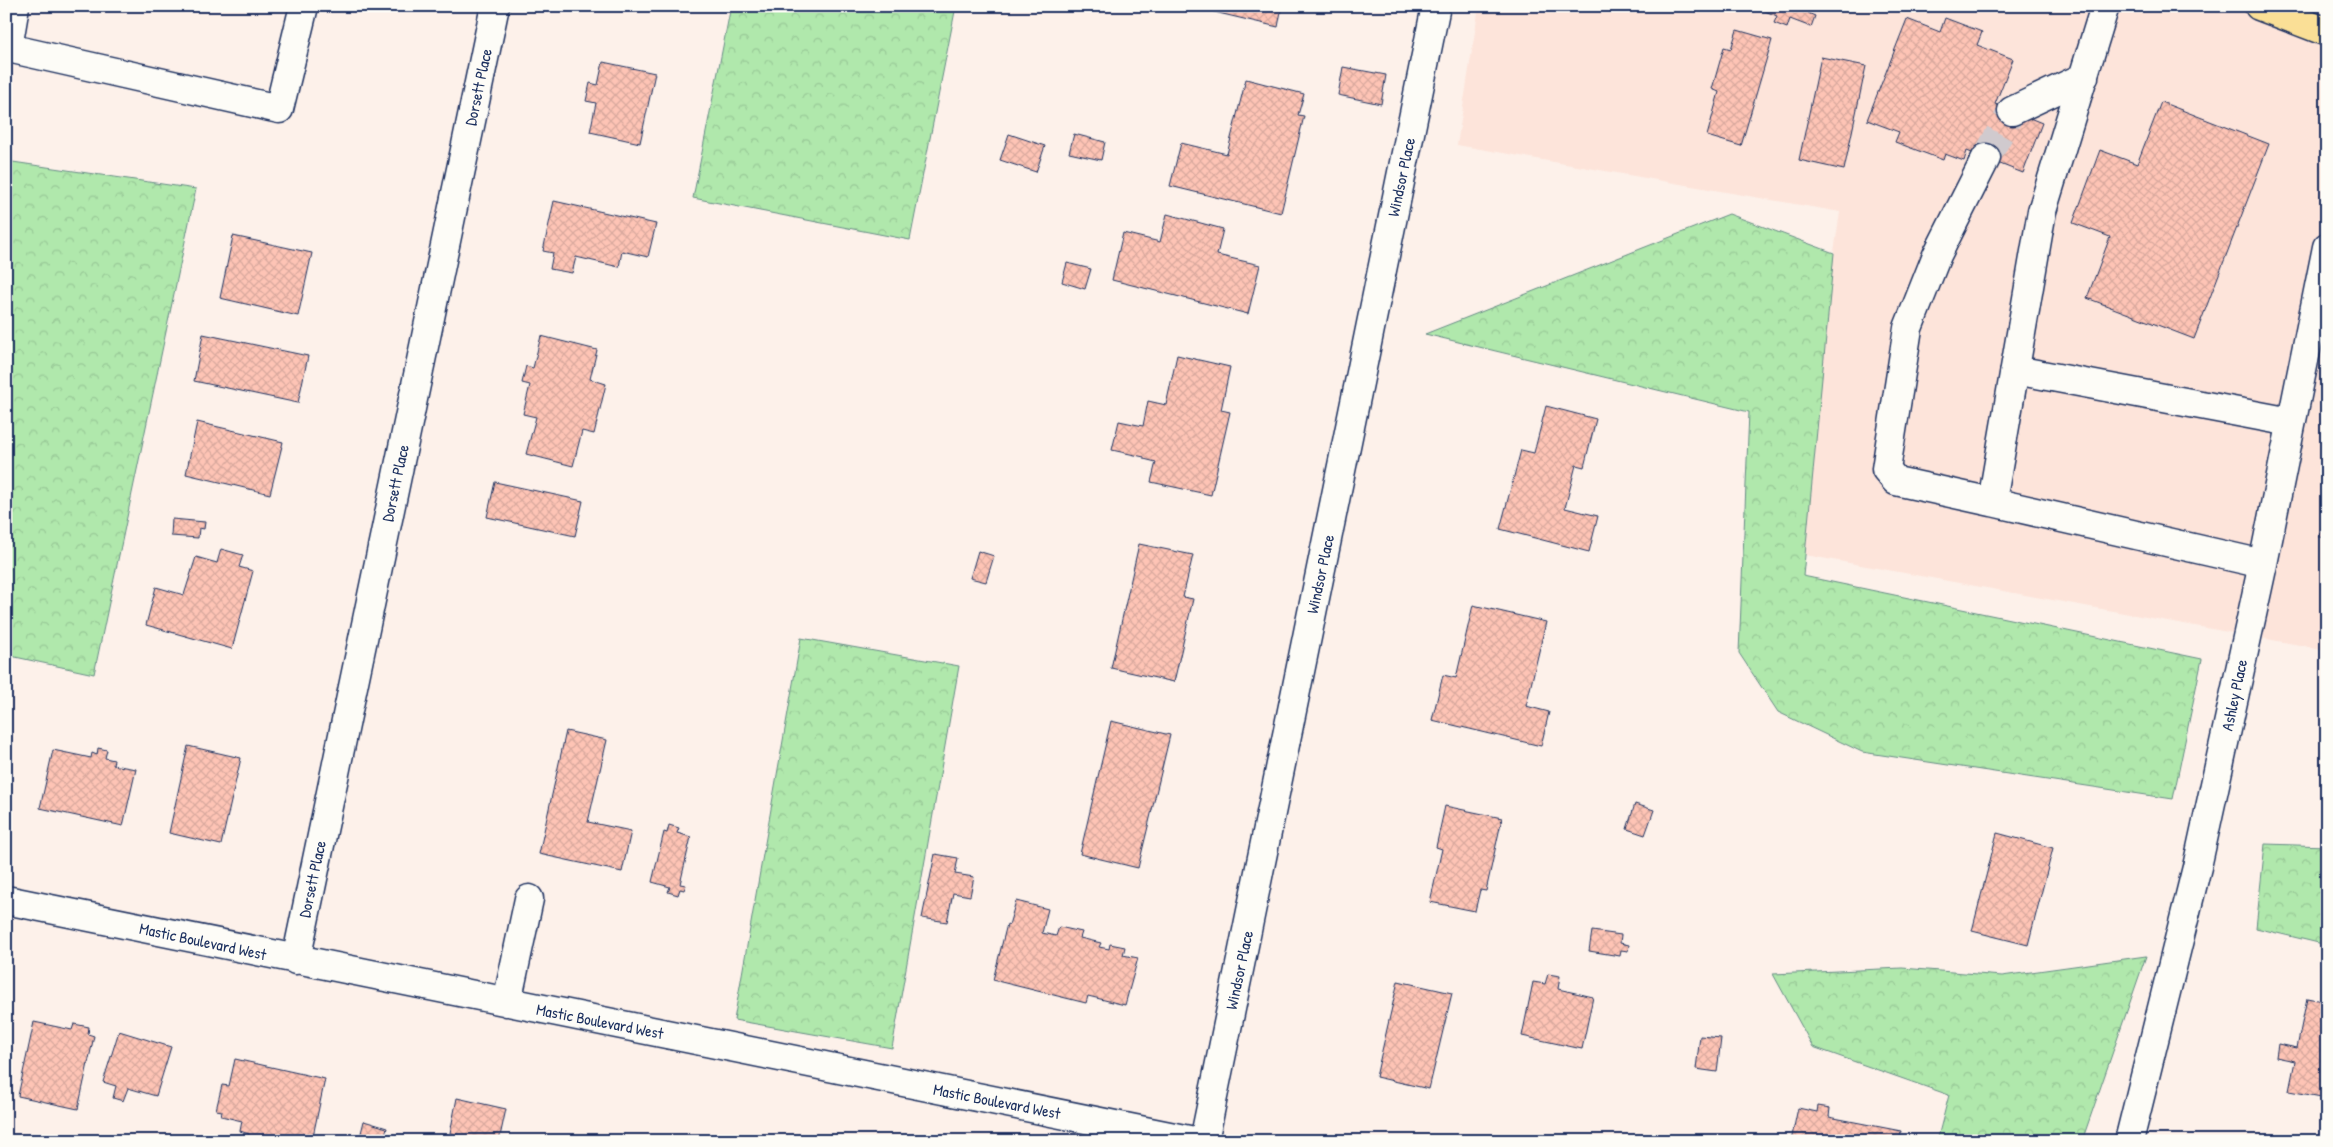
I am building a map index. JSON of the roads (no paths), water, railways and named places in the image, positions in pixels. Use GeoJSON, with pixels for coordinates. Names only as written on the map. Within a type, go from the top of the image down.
{"type":"FeatureCollection","features":[{"type":"Feature","properties":{"kind":"main road"},"geometry":{"type":"LineString","coordinates":[[2259,6],[2327,32]]}},
{"type":"Feature","properties":{"kind":"street"},"geometry":{"type":"LineString","coordinates":[[15,6],[8,48],[278,110],[304,6]]}},
{"type":"Feature","properties":{"kind":"street","name":"Dorsett Place"},"geometry":{"type":"LineString","coordinates":[[296,960],[495,6]]}},
{"type":"Feature","properties":{"kind":"street","name":"Windsor Place"},"geometry":{"type":"LineString","coordinates":[[1204,1141],[1436,6]]}},
{"type":"Feature","properties":{"kind":"street"},"geometry":{"type":"LineString","coordinates":[[1992,502],[2042,211],[2105,6]]}},
{"type":"Feature","properties":{"kind":"street"},"geometry":{"type":"LineString","coordinates":[[2012,111],[2084,77]]}},
{"type":"Feature","properties":{"kind":"street"},"geometry":{"type":"LineString","coordinates":[[1986,158],[1937,255],[1908,328],[1886,469],[1896,481],[2263,564]]}},
{"type":"Feature","properties":{"kind":"street","name":"Ashley Place"},"geometry":{"type":"LineString","coordinates":[[2130,1141],[2197,867],[2324,274],[2327,247]]}},
{"type":"Feature","properties":{"kind":"street"},"geometry":{"type":"LineString","coordinates":[[2015,370],[2291,422]]}},
{"type":"Feature","properties":{"kind":"street"},"geometry":{"type":"LineString","coordinates":[[507,1002],[529,899]]}},
{"type":"Feature","properties":{"kind":"street","name":"Mastic Boulevard West"},"geometry":{"type":"LineString","coordinates":[[6,900],[1194,1141]]}},
{"type":"Feature","properties":{"kind":"tunnel"},"geometry":{"type":"LineString","coordinates":[[1986,158],[2012,111]]}}]}
